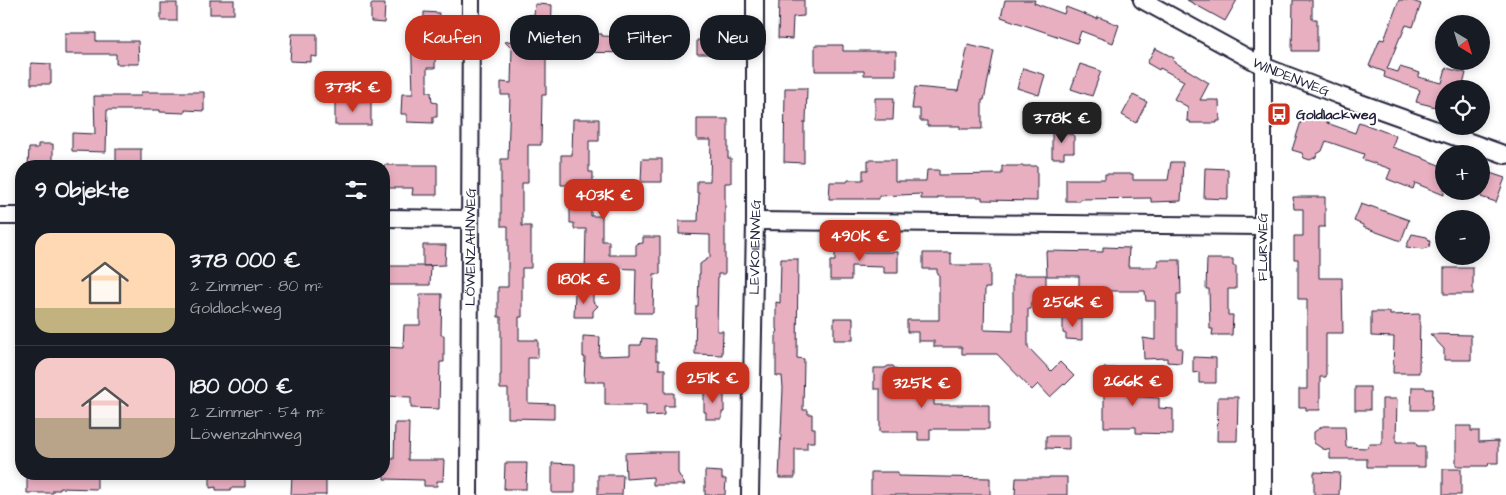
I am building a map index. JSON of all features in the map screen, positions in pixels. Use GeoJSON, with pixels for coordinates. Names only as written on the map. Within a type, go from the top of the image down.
{"type":"FeatureCollection","features":[{"type":"Feature","properties":{"kind":"street","name":"LÖWENZAHNWEG"},"geometry":{"type":"LineString","coordinates":[[469,495],[471,0]]}},
{"type":"Feature","properties":{"kind":"street","name":"LEVKOIENWEG"},"geometry":{"type":"LineString","coordinates":[[750,495],[756,221],[755,0]]}},
{"type":"Feature","properties":{"kind":"street","name":"WINDENWEG"},"geometry":{"type":"LineString","coordinates":[[1142,0],[1263,66],[1506,155]]}},
{"type":"Feature","properties":{"kind":"street","name":"FLURWEG"},"geometry":{"type":"LineString","coordinates":[[1263,0],[1263,495]]}},
{"type":"Feature","properties":{"kind":"street"},"geometry":{"type":"LineString","coordinates":[[0,216],[15,216]]}},
{"type":"Feature","properties":{"kind":"street"},"geometry":{"type":"LineString","coordinates":[[390,218],[470,220]]}},
{"type":"Feature","properties":{"kind":"street"},"geometry":{"type":"LineString","coordinates":[[756,221],[1262,226]]}},
{"type":"Feature","properties":{"kind":"building"},"geometry":{"type":"Polygon","coordinates":[[[210,0],[234,0],[234,14],[210,14],[210,0]]]}},
{"type":"Feature","properties":{"kind":"building"},"geometry":{"type":"Polygon","coordinates":[[[779,0],[804,0],[804,16],[793,17],[792,39],[778,38],[779,0]]]}},
{"type":"Feature","properties":{"kind":"building"},"geometry":{"type":"Polygon","coordinates":[[[1005,0],[1035,0],[1034,3],[1064,14],[1066,7],[1119,25],[1113,43],[1081,31],[1077,43],[1001,17],[1005,0]]]}},
{"type":"Feature","properties":{"kind":"building"},"geometry":{"type":"Polygon","coordinates":[[[1187,0],[1237,0],[1225,21],[1187,0]]]}},
{"type":"Feature","properties":{"kind":"building"},"geometry":{"type":"Polygon","coordinates":[[[1293,0],[1312,0],[1312,19],[1317,19],[1317,51],[1292,51],[1293,0]]]}},
{"type":"Feature","properties":{"kind":"building"},"geometry":{"type":"Polygon","coordinates":[[[1399,0],[1410,0],[1421,4],[1413,27],[1406,25],[1387,69],[1398,72],[1400,67],[1420,73],[1418,77],[1435,81],[1435,107],[1416,102],[1420,90],[1384,77],[1385,72],[1369,66],[1380,39],[1384,40],[1399,0]]]}},
{"type":"Feature","properties":{"kind":"building"},"geometry":{"type":"Polygon","coordinates":[[[161,3],[177,3],[177,21],[161,21],[161,3]]]}},
{"type":"Feature","properties":{"kind":"building"},"geometry":{"type":"Polygon","coordinates":[[[371,4],[385,4],[384,23],[371,22],[371,4]]]}},
{"type":"Feature","properties":{"kind":"building"},"geometry":{"type":"Polygon","coordinates":[[[535,4],[552,5],[552,15],[534,15],[535,4]]]}},
{"type":"Feature","properties":{"kind":"building"},"geometry":{"type":"Polygon","coordinates":[[[424,12],[439,13],[439,15],[424,15],[424,12]]]}},
{"type":"Feature","properties":{"kind":"building"},"geometry":{"type":"Polygon","coordinates":[[[65,33],[96,33],[96,41],[138,41],[139,64],[116,64],[116,54],[65,54],[65,33]]]}},
{"type":"Feature","properties":{"kind":"building"},"geometry":{"type":"Polygon","coordinates":[[[292,34],[317,34],[317,57],[311,56],[311,62],[290,61],[292,34]]]}},
{"type":"Feature","properties":{"kind":"building"},"geometry":{"type":"Polygon","coordinates":[[[599,34],[609,36],[609,53],[599,52],[599,34]]]}},
{"type":"Feature","properties":{"kind":"building"},"geometry":{"type":"Polygon","coordinates":[[[697,40],[700,40],[700,54],[697,54],[697,40]]]}},
{"type":"Feature","properties":{"kind":"building"},"geometry":{"type":"Polygon","coordinates":[[[815,45],[843,45],[843,51],[896,51],[896,75],[864,75],[864,71],[815,71],[815,45]]]}},
{"type":"Feature","properties":{"kind":"building"},"geometry":{"type":"Polygon","coordinates":[[[968,45],[994,51],[984,100],[982,100],[982,129],[960,129],[960,126],[927,126],[927,121],[920,121],[920,109],[912,109],[915,87],[958,91],[968,45]]]}},
{"type":"Feature","properties":{"kind":"building"},"geometry":{"type":"Polygon","coordinates":[[[1155,48],[1174,58],[1173,61],[1209,83],[1200,100],[1219,101],[1220,121],[1217,121],[1217,123],[1190,123],[1190,121],[1187,121],[1188,107],[1174,99],[1184,81],[1147,63],[1155,48]]]}},
{"type":"Feature","properties":{"kind":"building"},"geometry":{"type":"Polygon","coordinates":[[[412,60],[435,60],[435,68],[427,68],[427,92],[431,92],[432,102],[437,103],[437,117],[433,117],[433,123],[407,122],[407,114],[401,114],[402,94],[413,94],[412,60]]]}},
{"type":"Feature","properties":{"kind":"building"},"geometry":{"type":"Polygon","coordinates":[[[512,60],[546,60],[546,95],[542,95],[541,145],[528,145],[528,183],[522,183],[522,226],[531,226],[531,268],[522,268],[522,317],[519,317],[519,340],[538,340],[538,358],[528,358],[528,403],[554,404],[554,419],[508,418],[508,389],[500,389],[501,317],[498,317],[498,287],[508,287],[508,226],[501,226],[501,159],[508,159],[510,95],[501,95],[501,82],[511,83],[512,60]]]}},
{"type":"Feature","properties":{"kind":"building"},"geometry":{"type":"Polygon","coordinates":[[[31,63],[51,64],[51,84],[31,84],[31,63]]]}},
{"type":"Feature","properties":{"kind":"building"},"geometry":{"type":"Polygon","coordinates":[[[1080,64],[1101,71],[1092,96],[1071,89],[1080,64]]]}},
{"type":"Feature","properties":{"kind":"building"},"geometry":{"type":"Polygon","coordinates":[[[1023,68],[1045,75],[1039,95],[1017,88],[1023,68]]]}},
{"type":"Feature","properties":{"kind":"building"},"geometry":{"type":"Polygon","coordinates":[[[1445,70],[1466,73],[1464,80],[1443,80],[1445,70]]]}},
{"type":"Feature","properties":{"kind":"building"},"geometry":{"type":"Polygon","coordinates":[[[785,88],[807,88],[806,122],[804,122],[804,163],[784,162],[785,88]]]}},
{"type":"Feature","properties":{"kind":"building"},"geometry":{"type":"Polygon","coordinates":[[[141,92],[204,92],[204,111],[185,110],[185,113],[160,112],[160,110],[107,110],[106,152],[72,151],[72,133],[95,134],[94,96],[141,96],[141,92]]]}},
{"type":"Feature","properties":{"kind":"building"},"geometry":{"type":"Polygon","coordinates":[[[1133,95],[1147,102],[1136,123],[1122,115],[1133,95]]]}},
{"type":"Feature","properties":{"kind":"building"},"geometry":{"type":"Polygon","coordinates":[[[875,98],[894,98],[893,120],[875,120],[875,98]]]}},
{"type":"Feature","properties":{"kind":"building"},"geometry":{"type":"Polygon","coordinates":[[[335,101],[371,101],[371,125],[335,125],[335,101]]]}},
{"type":"Feature","properties":{"kind":"building"},"geometry":{"type":"Polygon","coordinates":[[[1304,112],[1324,115],[1327,123],[1355,133],[1359,122],[1396,136],[1392,147],[1435,163],[1435,191],[1415,183],[1413,189],[1387,179],[1391,169],[1362,159],[1364,154],[1326,141],[1322,151],[1310,160],[1304,158],[1302,153],[1292,150],[1304,112]]]}},
{"type":"Feature","properties":{"kind":"building"},"geometry":{"type":"Polygon","coordinates":[[[573,119],[599,119],[599,141],[589,141],[589,172],[593,172],[591,216],[602,216],[602,241],[609,241],[609,255],[636,255],[636,244],[643,243],[643,237],[660,237],[660,274],[654,274],[653,313],[635,313],[636,269],[608,268],[608,274],[585,274],[586,229],[574,229],[574,223],[570,223],[570,185],[561,185],[561,155],[572,155],[573,119]]]}},
{"type":"Feature","properties":{"kind":"building"},"geometry":{"type":"Polygon","coordinates":[[[697,119],[728,119],[728,158],[731,158],[731,183],[725,183],[725,274],[718,274],[717,331],[723,331],[722,355],[695,354],[696,306],[698,306],[700,264],[710,257],[710,235],[679,234],[679,221],[698,221],[699,193],[697,193],[697,181],[710,181],[711,140],[697,140],[697,119]]]}},
{"type":"Feature","properties":{"kind":"building"},"geometry":{"type":"Polygon","coordinates":[[[1052,130],[1074,135],[1074,152],[1064,152],[1064,158],[1052,158],[1052,130]]]}},
{"type":"Feature","properties":{"kind":"building"},"geometry":{"type":"Polygon","coordinates":[[[38,144],[53,144],[53,160],[28,160],[29,148],[38,148],[38,144]]]}},
{"type":"Feature","properties":{"kind":"building"},"geometry":{"type":"Polygon","coordinates":[[[116,149],[141,149],[141,160],[116,160],[116,149]]]}},
{"type":"Feature","properties":{"kind":"building"},"geometry":{"type":"Polygon","coordinates":[[[642,159],[662,159],[662,182],[641,182],[642,159]]]}},
{"type":"Feature","properties":{"kind":"building"},"geometry":{"type":"Polygon","coordinates":[[[868,160],[895,160],[895,181],[926,181],[927,170],[939,170],[939,175],[1002,174],[1002,166],[1037,166],[1037,201],[982,200],[982,197],[921,199],[921,194],[879,196],[879,199],[829,199],[830,182],[863,180],[863,170],[868,170],[868,160]]]}},
{"type":"Feature","properties":{"kind":"building"},"geometry":{"type":"Polygon","coordinates":[[[1171,162],[1183,162],[1181,201],[1151,202],[1151,198],[1080,199],[1080,201],[1066,201],[1066,179],[1105,179],[1105,174],[1133,174],[1133,180],[1168,180],[1171,162]]]}},
{"type":"Feature","properties":{"kind":"building"},"geometry":{"type":"Polygon","coordinates":[[[390,165],[437,165],[437,195],[412,195],[413,188],[390,188],[390,165]]]}},
{"type":"Feature","properties":{"kind":"building"},"geometry":{"type":"Polygon","coordinates":[[[1205,168],[1228,169],[1228,199],[1204,198],[1205,168]]]}},
{"type":"Feature","properties":{"kind":"building"},"geometry":{"type":"Polygon","coordinates":[[[1490,173],[1505,178],[1496,202],[1490,200],[1490,173]]]}},
{"type":"Feature","properties":{"kind":"building"},"geometry":{"type":"Polygon","coordinates":[[[1293,197],[1325,197],[1325,227],[1319,227],[1319,278],[1342,278],[1343,333],[1326,333],[1326,377],[1320,377],[1320,410],[1306,410],[1306,407],[1299,407],[1299,389],[1307,389],[1307,299],[1298,299],[1298,259],[1294,259],[1294,236],[1303,236],[1303,209],[1294,209],[1293,197]]]}},
{"type":"Feature","properties":{"kind":"building"},"geometry":{"type":"Polygon","coordinates":[[[1361,204],[1409,220],[1401,241],[1363,227],[1363,225],[1354,221],[1361,204]]]}},
{"type":"Feature","properties":{"kind":"building"},"geometry":{"type":"Polygon","coordinates":[[[1412,234],[1427,237],[1430,242],[1429,247],[1424,249],[1406,247],[1412,234]]]}},
{"type":"Feature","properties":{"kind":"building"},"geometry":{"type":"Polygon","coordinates":[[[423,245],[446,245],[445,265],[423,266],[423,245]]]}},
{"type":"Feature","properties":{"kind":"building"},"geometry":{"type":"Polygon","coordinates":[[[835,245],[851,245],[851,249],[858,249],[858,252],[898,252],[898,273],[884,273],[884,267],[851,266],[851,280],[830,280],[830,261],[835,261],[835,245]]]}},
{"type":"Feature","properties":{"kind":"building"},"geometry":{"type":"Polygon","coordinates":[[[1103,247],[1129,248],[1128,267],[1158,267],[1158,260],[1180,260],[1181,294],[1177,294],[1177,348],[1182,348],[1181,363],[1167,362],[1167,358],[1144,359],[1143,338],[1155,340],[1155,301],[1146,301],[1145,291],[1079,291],[1079,276],[1047,276],[1046,251],[1103,252],[1103,247]]]}},
{"type":"Feature","properties":{"kind":"building"},"geometry":{"type":"Polygon","coordinates":[[[923,253],[951,253],[951,265],[990,265],[990,288],[985,288],[984,330],[1013,331],[1013,275],[1046,275],[1046,302],[1031,302],[1031,309],[1028,309],[1028,347],[1051,371],[1060,362],[1074,376],[1050,397],[1038,384],[1032,390],[997,354],[962,354],[962,347],[934,347],[934,341],[918,341],[918,332],[907,332],[907,320],[939,320],[939,274],[937,274],[937,269],[923,269],[923,253]]]}},
{"type":"Feature","properties":{"kind":"building"},"geometry":{"type":"Polygon","coordinates":[[[781,259],[798,259],[797,358],[804,359],[803,410],[808,410],[808,414],[812,414],[812,428],[815,428],[815,442],[807,442],[807,449],[795,449],[795,478],[779,478],[783,388],[782,376],[776,376],[776,334],[778,331],[776,329],[776,302],[780,303],[781,259]]]}},
{"type":"Feature","properties":{"kind":"building"},"geometry":{"type":"Polygon","coordinates":[[[1207,259],[1233,259],[1233,266],[1236,266],[1236,289],[1228,289],[1228,315],[1233,315],[1232,335],[1212,335],[1213,329],[1210,329],[1209,289],[1206,289],[1207,259]]]}},
{"type":"Feature","properties":{"kind":"building"},"geometry":{"type":"Polygon","coordinates":[[[390,266],[431,266],[430,285],[390,285],[390,266]]]}},
{"type":"Feature","properties":{"kind":"building"},"geometry":{"type":"Polygon","coordinates":[[[1444,268],[1473,268],[1473,294],[1444,294],[1444,268]]]}},
{"type":"Feature","properties":{"kind":"building"},"geometry":{"type":"Polygon","coordinates":[[[575,292],[593,292],[593,302],[598,306],[593,311],[593,317],[574,317],[575,292]]]}},
{"type":"Feature","properties":{"kind":"building"},"geometry":{"type":"Polygon","coordinates":[[[420,294],[442,294],[441,335],[444,335],[444,362],[440,362],[439,409],[411,408],[411,397],[390,396],[390,347],[403,348],[404,325],[420,325],[420,294]]]}},
{"type":"Feature","properties":{"kind":"building"},"geometry":{"type":"Polygon","coordinates":[[[1371,312],[1390,312],[1390,315],[1420,314],[1419,373],[1393,373],[1394,337],[1371,336],[1371,312]]]}},
{"type":"Feature","properties":{"kind":"building"},"geometry":{"type":"Polygon","coordinates":[[[834,318],[853,318],[853,340],[834,340],[834,318]]]}},
{"type":"Feature","properties":{"kind":"building"},"geometry":{"type":"Polygon","coordinates":[[[1063,318],[1082,318],[1082,340],[1066,339],[1066,334],[1063,333],[1063,318]]]}},
{"type":"Feature","properties":{"kind":"building"},"geometry":{"type":"Polygon","coordinates":[[[1430,334],[1471,335],[1471,360],[1444,360],[1444,349],[1430,334]]]}},
{"type":"Feature","properties":{"kind":"building"},"geometry":{"type":"Polygon","coordinates":[[[583,336],[600,337],[599,356],[630,355],[630,345],[641,345],[642,338],[656,339],[656,360],[659,360],[659,369],[665,369],[665,393],[674,393],[674,406],[664,406],[664,415],[646,416],[646,405],[605,405],[605,382],[584,382],[585,357],[583,357],[583,336]]]}},
{"type":"Feature","properties":{"kind":"building"},"geometry":{"type":"Polygon","coordinates":[[[1193,357],[1216,358],[1216,383],[1199,383],[1199,372],[1193,373],[1193,357]]]}},
{"type":"Feature","properties":{"kind":"building"},"geometry":{"type":"Polygon","coordinates":[[[893,366],[897,370],[897,386],[923,386],[923,396],[934,396],[934,405],[989,405],[989,429],[930,429],[930,440],[918,440],[918,432],[880,432],[880,389],[874,389],[874,368],[885,368],[893,366]]]}},
{"type":"Feature","properties":{"kind":"building"},"geometry":{"type":"Polygon","coordinates":[[[1104,368],[1127,368],[1127,396],[1159,398],[1159,408],[1173,409],[1173,434],[1136,433],[1136,427],[1104,427],[1104,368]]]}},
{"type":"Feature","properties":{"kind":"building"},"geometry":{"type":"Polygon","coordinates":[[[704,384],[713,393],[724,393],[722,419],[706,419],[706,412],[704,412],[704,384]]]}},
{"type":"Feature","properties":{"kind":"building"},"geometry":{"type":"Polygon","coordinates":[[[1355,387],[1370,387],[1370,410],[1355,410],[1355,387]]]}},
{"type":"Feature","properties":{"kind":"building"},"geometry":{"type":"Polygon","coordinates":[[[1412,387],[1433,389],[1432,410],[1411,410],[1412,387]]]}},
{"type":"Feature","properties":{"kind":"building"},"geometry":{"type":"Polygon","coordinates":[[[1218,397],[1238,397],[1237,441],[1217,441],[1218,397]]]}},
{"type":"Feature","properties":{"kind":"building"},"geometry":{"type":"Polygon","coordinates":[[[1382,399],[1397,399],[1396,442],[1416,442],[1417,446],[1425,446],[1425,467],[1367,467],[1367,459],[1330,459],[1330,450],[1323,449],[1314,443],[1314,432],[1323,426],[1345,426],[1346,447],[1367,448],[1369,444],[1382,444],[1382,399]]]}},
{"type":"Feature","properties":{"kind":"building"},"geometry":{"type":"Polygon","coordinates":[[[395,423],[409,423],[408,460],[444,460],[443,481],[437,481],[437,486],[424,486],[424,480],[390,479],[390,459],[394,459],[395,423]]]}},
{"type":"Feature","properties":{"kind":"building"},"geometry":{"type":"Polygon","coordinates":[[[1456,426],[1471,426],[1471,431],[1479,431],[1479,442],[1498,441],[1498,463],[1489,463],[1488,466],[1456,466],[1456,426]]]}},
{"type":"Feature","properties":{"kind":"building"},"geometry":{"type":"Polygon","coordinates":[[[1046,436],[1069,436],[1069,449],[1046,448],[1046,436]]]}},
{"type":"Feature","properties":{"kind":"building"},"geometry":{"type":"Polygon","coordinates":[[[678,452],[678,473],[685,485],[653,485],[653,477],[626,479],[625,453],[678,452]]]}},
{"type":"Feature","properties":{"kind":"building"},"geometry":{"type":"Polygon","coordinates":[[[505,463],[527,463],[526,489],[504,489],[505,463]]]}},
{"type":"Feature","properties":{"kind":"building"},"geometry":{"type":"Polygon","coordinates":[[[552,463],[575,464],[575,493],[552,493],[552,463]]]}},
{"type":"Feature","properties":{"kind":"building"},"geometry":{"type":"Polygon","coordinates":[[[1443,469],[1461,469],[1461,495],[1443,495],[1443,469]]]}},
{"type":"Feature","properties":{"kind":"building"},"geometry":{"type":"Polygon","coordinates":[[[705,471],[722,472],[722,479],[726,479],[725,495],[705,495],[705,471]]]}},
{"type":"Feature","properties":{"kind":"building"},"geometry":{"type":"Polygon","coordinates":[[[871,472],[898,472],[898,476],[990,478],[990,495],[871,495],[871,472]]]}},
{"type":"Feature","properties":{"kind":"building"},"geometry":{"type":"Polygon","coordinates":[[[1314,472],[1340,473],[1339,495],[1314,495],[1314,472]]]}},
{"type":"Feature","properties":{"kind":"building"},"geometry":{"type":"Polygon","coordinates":[[[598,475],[623,475],[622,495],[598,495],[598,475]]]}},
{"type":"Feature","properties":{"kind":"building"},"geometry":{"type":"Polygon","coordinates":[[[1067,477],[1067,495],[1015,495],[1016,478],[1067,477]]]}},
{"type":"Feature","properties":{"kind":"building"},"geometry":{"type":"Polygon","coordinates":[[[27,480],[97,480],[97,489],[60,488],[60,490],[53,490],[53,493],[27,493],[27,480]]]}},
{"type":"Feature","properties":{"kind":"building"},"geometry":{"type":"Polygon","coordinates":[[[210,480],[245,480],[245,488],[216,490],[216,487],[210,488],[210,480]]]}},
{"type":"Feature","properties":{"kind":"building"},"geometry":{"type":"Polygon","coordinates":[[[292,480],[326,480],[326,495],[291,495],[292,480]]]}},
{"type":"Feature","properties":{"kind":"place","name":"Goldlackweg"},"geometry":{"type":"Point","coordinates":[1279,114]}}]}
